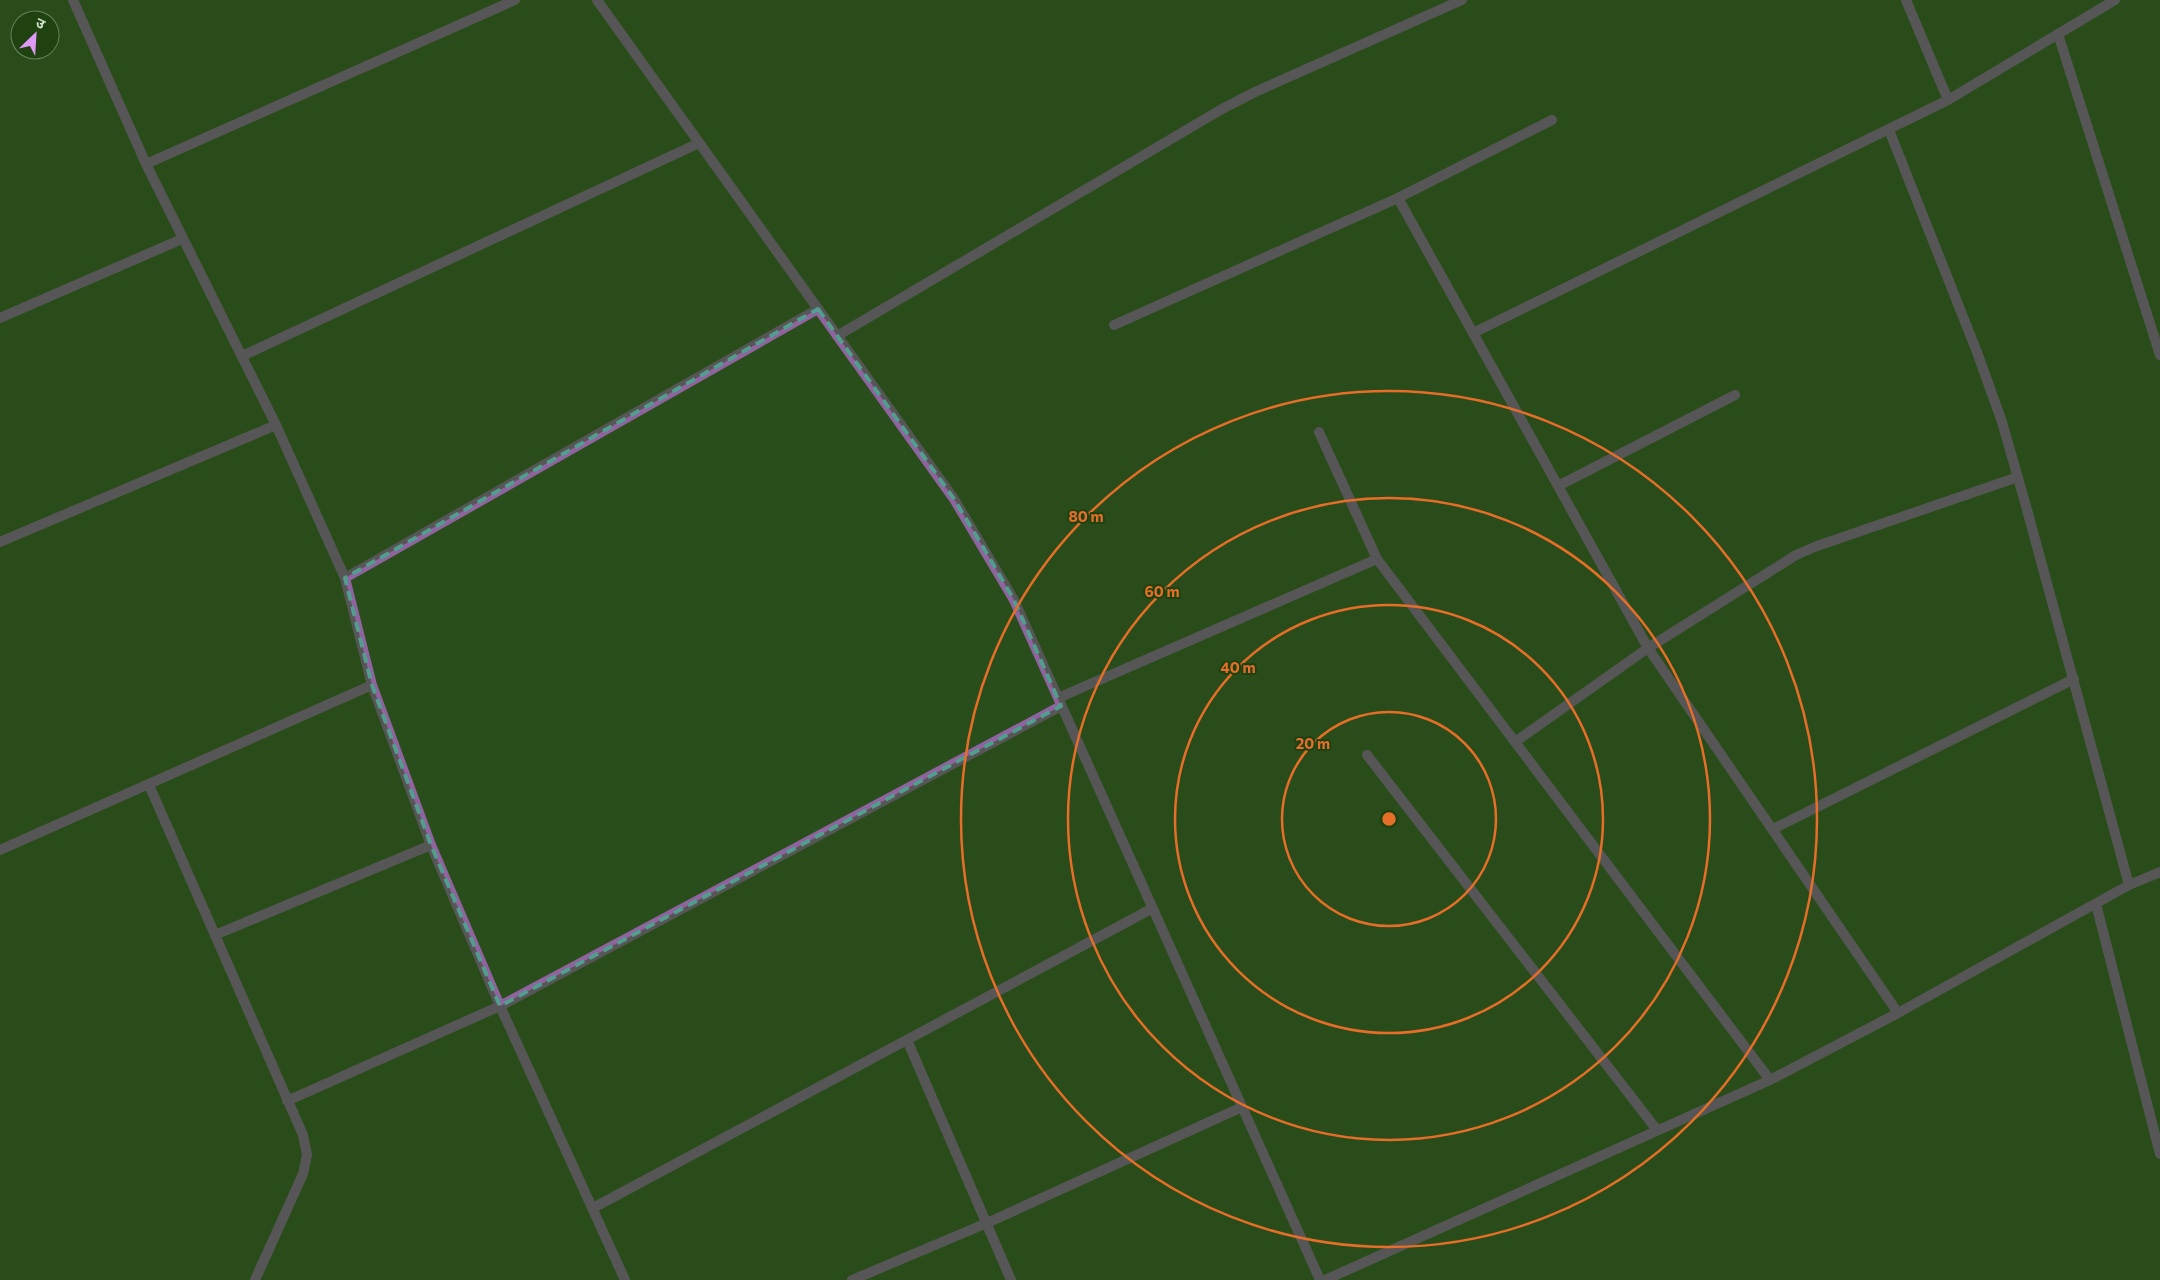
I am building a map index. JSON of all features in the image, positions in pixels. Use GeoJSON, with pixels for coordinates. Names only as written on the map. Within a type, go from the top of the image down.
{"type":"FeatureCollection","features":[{"type":"Feature","properties":{"kind":"street"},"geometry":{"type":"LineString","coordinates":[[73,0],[146,164],[276,425],[345,578],[372,685],[431,845],[500,1006],[625,1280]]}},
{"type":"Feature","properties":{"kind":"street"},"geometry":{"type":"LineString","coordinates":[[146,164],[516,0]]}},
{"type":"Feature","properties":{"kind":"street"},"geometry":{"type":"LineString","coordinates":[[597,0],[954,500],[1014,600],[1320,1280]]}},
{"type":"Feature","properties":{"kind":"street"},"geometry":{"type":"LineString","coordinates":[[837,336],[1222,109],[1255,92],[1462,0]]}},
{"type":"Feature","properties":{"kind":"street"},"geometry":{"type":"LineString","coordinates":[[1906,0],[1948,100]]}},
{"type":"Feature","properties":{"kind":"street"},"geometry":{"type":"LineString","coordinates":[[1473,333],[1948,100],[2115,0]]}},
{"type":"Feature","properties":{"kind":"street"},"geometry":{"type":"LineString","coordinates":[[2058,34],[2160,355]]}},
{"type":"Feature","properties":{"kind":"street"},"geometry":{"type":"LineString","coordinates":[[1114,325],[1398,198],[1552,120]]}},
{"type":"Feature","properties":{"kind":"street"},"geometry":{"type":"LineString","coordinates":[[1889,130],[1977,352],[2002,422],[2129,885]]}},
{"type":"Feature","properties":{"kind":"street"},"geometry":{"type":"LineString","coordinates":[[242,356],[699,142]]}},
{"type":"Feature","properties":{"kind":"street"},"geometry":{"type":"LineString","coordinates":[[1398,198],[1648,648],[1898,1013]]}},
{"type":"Feature","properties":{"kind":"street"},"geometry":{"type":"LineString","coordinates":[[0,318],[182,239]]}},
{"type":"Feature","properties":{"kind":"street"},"geometry":{"type":"LineString","coordinates":[[345,578],[818,309]]}},
{"type":"Feature","properties":{"kind":"street"},"geometry":{"type":"LineString","coordinates":[[1558,486],[1735,395]]}},
{"type":"Feature","properties":{"kind":"street"},"geometry":{"type":"LineString","coordinates":[[0,542],[276,425]]}},
{"type":"Feature","properties":{"kind":"street"},"geometry":{"type":"LineString","coordinates":[[1319,432],[1377,559],[1770,1080]]}},
{"type":"Feature","properties":{"kind":"street"},"geometry":{"type":"LineString","coordinates":[[1515,742],[1648,648],[1796,555],[1817,546],[2018,477]]}},
{"type":"Feature","properties":{"kind":"street"},"geometry":{"type":"LineString","coordinates":[[287,1101],[500,1006],[1059,702],[1377,559]]}},
{"type":"Feature","properties":{"kind":"street"},"geometry":{"type":"LineString","coordinates":[[1772,829],[2074,679]]}},
{"type":"Feature","properties":{"kind":"street"},"geometry":{"type":"LineString","coordinates":[[0,850],[372,685]]}},
{"type":"Feature","properties":{"kind":"street"},"geometry":{"type":"LineString","coordinates":[[1367,755],[1657,1130]]}},
{"type":"Feature","properties":{"kind":"street"},"geometry":{"type":"LineString","coordinates":[[149,785],[303,1136],[307,1154],[304,1174],[255,1280]]}},
{"type":"Feature","properties":{"kind":"street"},"geometry":{"type":"LineString","coordinates":[[215,935],[431,845]]}},
{"type":"Feature","properties":{"kind":"street"},"geometry":{"type":"LineString","coordinates":[[1326,1280],[1770,1080],[1898,1013],[2129,885],[2160,872]]}},
{"type":"Feature","properties":{"kind":"street"},"geometry":{"type":"LineString","coordinates":[[2096,904],[2160,1154]]}},
{"type":"Feature","properties":{"kind":"street"},"geometry":{"type":"LineString","coordinates":[[593,1208],[1152,908]]}},
{"type":"Feature","properties":{"kind":"street"},"geometry":{"type":"LineString","coordinates":[[907,1040],[1011,1280]]}},
{"type":"Feature","properties":{"kind":"street"},"geometry":{"type":"LineString","coordinates":[[852,1280],[986,1224],[1242,1107]]}},
{"type":"Feature","properties":{"kind":"highlighted area"},"geometry":{"type":"Polygon","coordinates":[[[818,309],[954,499],[1014,600],[1061,706],[500,1006],[431,845],[372,685],[345,578],[818,309]]]}}]}
